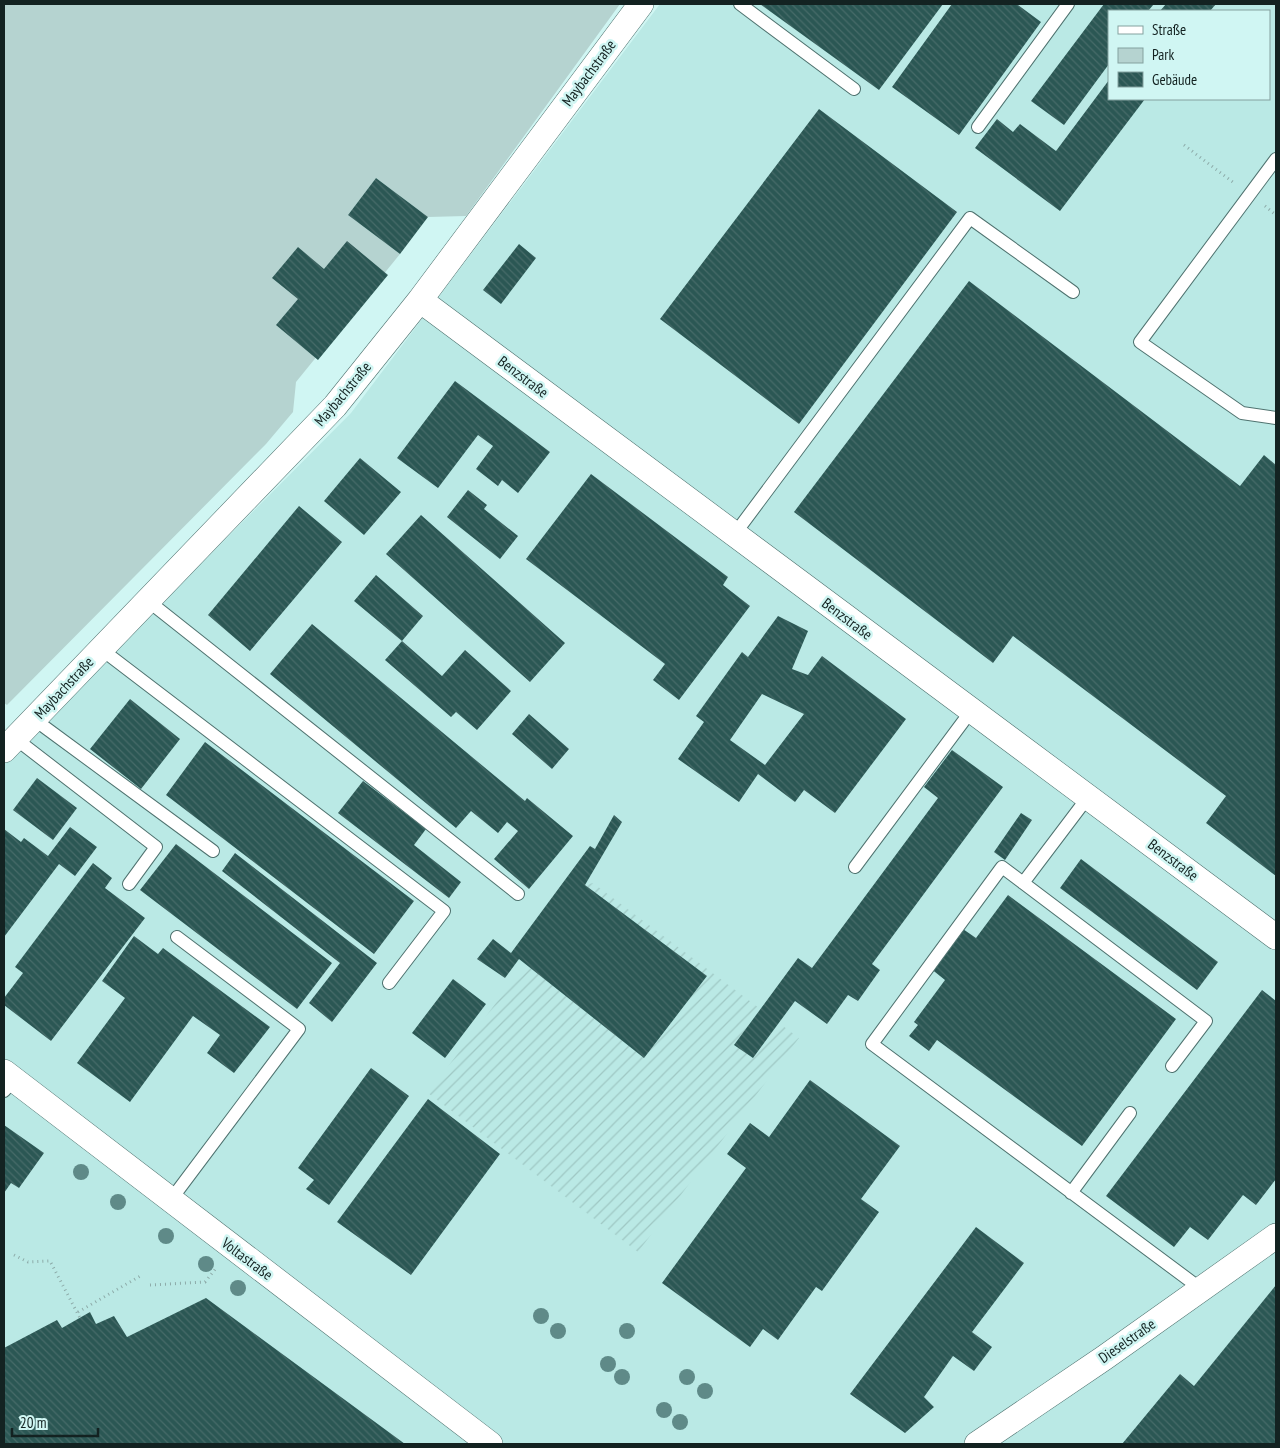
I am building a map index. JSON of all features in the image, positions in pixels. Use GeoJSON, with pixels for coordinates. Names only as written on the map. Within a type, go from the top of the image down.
{"type":"FeatureCollection","features":[{"type":"Feature","properties":{"kind":"street","name":"Maybachstraße"},"geometry":{"type":"LineString","coordinates":[[10,745],[335,406],[420,300],[641,4]]}},
{"type":"Feature","properties":{"kind":"street","name":"Benzstraße"},"geometry":{"type":"LineString","coordinates":[[420,300],[1276,937]]}},
{"type":"Feature","properties":{"kind":"street","name":"Voltastraße"},"geometry":{"type":"LineString","coordinates":[[7,1081],[170,1201],[490,1444]]}},
{"type":"Feature","properties":{"kind":"street","name":"Dieselstraße"},"geometry":{"type":"LineString","coordinates":[[977,1444],[1276,1236]]}},
{"type":"Feature","properties":{"kind":"lane"},"geometry":{"type":"LineString","coordinates":[[740,4],[854,89]]}},
{"type":"Feature","properties":{"kind":"lane"},"geometry":{"type":"LineString","coordinates":[[978,127],[1068,4]]}},
{"type":"Feature","properties":{"kind":"lane"},"geometry":{"type":"LineString","coordinates":[[1276,159],[1140,342],[1242,413],[1276,418]]}},
{"type":"Feature","properties":{"kind":"lane"},"geometry":{"type":"LineString","coordinates":[[734,535],[970,218],[1073,292]]}},
{"type":"Feature","properties":{"kind":"lane"},"geometry":{"type":"LineString","coordinates":[[147,600],[518,894]]}},
{"type":"Feature","properties":{"kind":"lane"},"geometry":{"type":"LineString","coordinates":[[101,649],[444,911],[389,983]]}},
{"type":"Feature","properties":{"kind":"lane"},"geometry":{"type":"LineString","coordinates":[[855,867],[971,711]]}},
{"type":"Feature","properties":{"kind":"lane"},"geometry":{"type":"LineString","coordinates":[[35,720],[213,852]]}},
{"type":"Feature","properties":{"kind":"lane"},"geometry":{"type":"LineString","coordinates":[[10,745],[156,847],[129,884]]}},
{"type":"Feature","properties":{"kind":"lane"},"geometry":{"type":"LineString","coordinates":[[1023,883],[1088,797]]}},
{"type":"Feature","properties":{"kind":"lane"},"geometry":{"type":"LineString","coordinates":[[1172,1066],[1206,1021],[1002,867],[872,1044],[1201,1289]]}},
{"type":"Feature","properties":{"kind":"lane"},"geometry":{"type":"LineString","coordinates":[[170,1201],[299,1029],[177,937]]}},
{"type":"Feature","properties":{"kind":"lane"},"geometry":{"type":"LineString","coordinates":[[1071,1192],[1130,1113]]}},
{"type":"Feature","properties":{"kind":"path"},"geometry":{"type":"LineString","coordinates":[[1184,145],[1276,215]]}},
{"type":"Feature","properties":{"kind":"path"},"geometry":{"type":"LineString","coordinates":[[150,1284],[205,1282],[232,1248]]}},
{"type":"Feature","properties":{"kind":"path"},"geometry":{"type":"LineString","coordinates":[[14,1254],[28,1262],[50,1261],[80,1318]]}},
{"type":"Feature","properties":{"kind":"path"},"geometry":{"type":"LineString","coordinates":[[78,1312],[142,1275]]}},
{"type":"Feature","properties":{"kind":"shaded area"},"geometry":{"type":"Polygon","coordinates":[[[660,4],[1276,4],[1276,1444],[4,1444],[4,762],[351,413],[660,4]]]}},
{"type":"Feature","properties":{"kind":"shaded area"},"geometry":{"type":"Polygon","coordinates":[[[593,883],[799,1038],[638,1252],[428,1093],[585,885],[593,883]]]}},
{"type":"Feature","properties":{"kind":"green space"},"geometry":{"type":"Polygon","coordinates":[[[4,4],[620,4],[466,216],[428,217],[376,178],[348,215],[400,254],[296,382],[293,412],[266,444],[7,705],[4,703],[4,4]]]}},
{"type":"Feature","properties":{"kind":"building"},"geometry":{"type":"Polygon","coordinates":[[[760,4],[943,4],[879,90],[760,4]]]}},
{"type":"Feature","properties":{"kind":"building"},"geometry":{"type":"Polygon","coordinates":[[[952,4],[1020,4],[1018,5],[1041,22],[959,135],[892,87],[952,4]]]}},
{"type":"Feature","properties":{"kind":"building"},"geometry":{"type":"Polygon","coordinates":[[[1104,4],[1154,4],[1149,10],[1108,10],[1108,65],[1064,125],[1031,101],[1104,4]]]}},
{"type":"Feature","properties":{"kind":"building"},"geometry":{"type":"Polygon","coordinates":[[[1166,4],[1216,4],[1211,10],[1161,10],[1166,4]]]}},
{"type":"Feature","properties":{"kind":"building"},"geometry":{"type":"Polygon","coordinates":[[[1108,81],[1108,100],[1144,100],[1060,211],[975,148],[997,119],[1013,132],[1020,124],[1056,151],[1108,81]]]}},
{"type":"Feature","properties":{"kind":"building"},"geometry":{"type":"Polygon","coordinates":[[[819,109],[957,212],[799,424],[660,319],[819,109]]]}},
{"type":"Feature","properties":{"kind":"building"},"geometry":{"type":"Polygon","coordinates":[[[376,178],[428,217],[400,254],[348,215],[376,178]]]}},
{"type":"Feature","properties":{"kind":"building"},"geometry":{"type":"Polygon","coordinates":[[[347,241],[388,275],[318,360],[276,325],[298,299],[272,278],[298,247],[324,269],[347,241]]]}},
{"type":"Feature","properties":{"kind":"building"},"geometry":{"type":"Polygon","coordinates":[[[519,244],[536,258],[501,304],[483,290],[519,244]]]}},
{"type":"Feature","properties":{"kind":"building"},"geometry":{"type":"Polygon","coordinates":[[[969,281],[1240,486],[1264,455],[1276,465],[1276,876],[1206,823],[1226,796],[1013,636],[993,663],[794,512],[969,281]]]}},
{"type":"Feature","properties":{"kind":"building"},"geometry":{"type":"Polygon","coordinates":[[[455,381],[550,452],[518,493],[502,480],[498,486],[476,469],[493,446],[478,435],[438,488],[397,458],[455,381]]]}},
{"type":"Feature","properties":{"kind":"building"},"geometry":{"type":"Polygon","coordinates":[[[360,458],[401,492],[364,535],[324,501],[360,458]]]}},
{"type":"Feature","properties":{"kind":"building"},"geometry":{"type":"Polygon","coordinates":[[[591,474],[728,577],[723,585],[750,606],[679,700],[653,680],[665,664],[526,559],[591,474]]]}},
{"type":"Feature","properties":{"kind":"building"},"geometry":{"type":"Polygon","coordinates":[[[468,490],[487,505],[484,509],[518,536],[500,559],[447,517],[468,490]]]}},
{"type":"Feature","properties":{"kind":"building"},"geometry":{"type":"Polygon","coordinates":[[[299,506],[342,542],[250,651],[208,615],[299,506]]]}},
{"type":"Feature","properties":{"kind":"building"},"geometry":{"type":"Polygon","coordinates":[[[421,515],[565,643],[530,682],[386,554],[421,515]]]}},
{"type":"Feature","properties":{"kind":"building"},"geometry":{"type":"Polygon","coordinates":[[[376,575],[423,616],[402,641],[354,601],[376,575]]]}},
{"type":"Feature","properties":{"kind":"building"},"geometry":{"type":"Polygon","coordinates":[[[778,616],[808,631],[792,669],[808,675],[822,656],[906,719],[835,813],[804,790],[795,802],[758,774],[739,802],[678,759],[704,722],[696,716],[742,652],[748,657],[778,616]],[[762,694],[730,740],[765,765],[804,714],[762,694]]]}},
{"type":"Feature","properties":{"kind":"building"},"geometry":{"type":"Polygon","coordinates":[[[312,624],[525,801],[527,798],[573,836],[529,889],[494,859],[518,831],[507,822],[498,833],[471,811],[456,828],[270,674],[312,624]]]}},
{"type":"Feature","properties":{"kind":"building"},"geometry":{"type":"Polygon","coordinates":[[[402,641],[442,676],[465,650],[511,691],[477,730],[456,712],[451,717],[385,660],[402,641]]]}},
{"type":"Feature","properties":{"kind":"building"},"geometry":{"type":"Polygon","coordinates":[[[130,699],[180,739],[141,789],[90,749],[130,699]]]}},
{"type":"Feature","properties":{"kind":"building"},"geometry":{"type":"Polygon","coordinates":[[[529,714],[569,749],[552,769],[512,734],[529,714]]]}},
{"type":"Feature","properties":{"kind":"building"},"geometry":{"type":"Polygon","coordinates":[[[205,742],[414,901],[374,954],[166,795],[205,742]]]}},
{"type":"Feature","properties":{"kind":"building"},"geometry":{"type":"Polygon","coordinates":[[[952,750],[1003,787],[872,964],[880,970],[858,1001],[848,995],[827,1024],[795,1001],[753,1058],[734,1045],[798,958],[812,968],[938,798],[924,787],[952,750]]]}},
{"type":"Feature","properties":{"kind":"building"},"geometry":{"type":"Polygon","coordinates":[[[37,778],[77,808],[53,840],[13,810],[37,778]]]}},
{"type":"Feature","properties":{"kind":"building"},"geometry":{"type":"Polygon","coordinates":[[[363,781],[426,829],[414,845],[461,882],[449,898],[338,813],[363,781]]]}},
{"type":"Feature","properties":{"kind":"building"},"geometry":{"type":"Polygon","coordinates":[[[1021,813],[1032,820],[1005,860],[994,852],[1021,813]]]}},
{"type":"Feature","properties":{"kind":"building"},"geometry":{"type":"Polygon","coordinates":[[[614,815],[622,822],[585,885],[707,976],[644,1058],[519,959],[505,978],[477,959],[493,939],[511,953],[590,846],[595,849],[614,815]]]}},
{"type":"Feature","properties":{"kind":"building"},"geometry":{"type":"Polygon","coordinates":[[[70,827],[97,847],[75,876],[59,864],[4,937],[4,829],[21,842],[24,838],[48,856],[70,827]]]}},
{"type":"Feature","properties":{"kind":"building"},"geometry":{"type":"Polygon","coordinates":[[[176,844],[332,963],[297,1009],[140,890],[176,844]]]}},
{"type":"Feature","properties":{"kind":"building"},"geometry":{"type":"Polygon","coordinates":[[[235,853],[377,963],[332,1022],[309,1003],[340,963],[222,871],[235,853]]]}},
{"type":"Feature","properties":{"kind":"building"},"geometry":{"type":"Polygon","coordinates":[[[1081,859],[1218,962],[1197,990],[1060,888],[1081,859]]]}},
{"type":"Feature","properties":{"kind":"building"},"geometry":{"type":"Polygon","coordinates":[[[93,863],[112,878],[105,888],[145,918],[51,1041],[4,1005],[4,998],[23,973],[15,967],[93,863]]]}},
{"type":"Feature","properties":{"kind":"building"},"geometry":{"type":"Polygon","coordinates":[[[1008,895],[1176,1019],[1082,1146],[937,1040],[929,1051],[909,1036],[918,1025],[914,1022],[945,980],[930,968],[960,927],[976,938],[1008,895]]]}},
{"type":"Feature","properties":{"kind":"building"},"geometry":{"type":"Polygon","coordinates":[[[134,936],[158,954],[163,948],[270,1027],[234,1073],[207,1053],[220,1035],[193,1016],[130,1102],[77,1063],[125,998],[102,981],[134,936]]]}},
{"type":"Feature","properties":{"kind":"building"},"geometry":{"type":"Polygon","coordinates":[[[453,979],[486,1004],[445,1058],[412,1033],[453,979]]]}},
{"type":"Feature","properties":{"kind":"building"},"geometry":{"type":"Polygon","coordinates":[[[1262,990],[1276,1001],[1276,1179],[1256,1205],[1243,1195],[1208,1240],[1190,1227],[1174,1247],[1106,1196],[1262,990]]]}},
{"type":"Feature","properties":{"kind":"building"},"geometry":{"type":"Polygon","coordinates":[[[371,1068],[409,1096],[329,1205],[306,1189],[314,1180],[298,1168],[371,1068]]]}},
{"type":"Feature","properties":{"kind":"building"},"geometry":{"type":"Polygon","coordinates":[[[810,1080],[900,1146],[861,1199],[879,1212],[822,1291],[816,1287],[778,1340],[763,1329],[750,1347],[662,1283],[746,1168],[727,1154],[750,1123],[769,1137],[810,1080]]]}},
{"type":"Feature","properties":{"kind":"building"},"geometry":{"type":"Polygon","coordinates":[[[428,1099],[500,1154],[411,1275],[337,1222],[428,1099]]]}},
{"type":"Feature","properties":{"kind":"building"},"geometry":{"type":"Polygon","coordinates":[[[4,1125],[44,1153],[19,1188],[11,1183],[4,1193],[4,1125]]]}},
{"type":"Feature","properties":{"kind":"building"},"geometry":{"type":"Polygon","coordinates":[[[976,1227],[1024,1263],[972,1332],[992,1347],[974,1371],[953,1356],[924,1397],[934,1407],[905,1433],[850,1394],[976,1227]]]}},
{"type":"Feature","properties":{"kind":"building"},"geometry":{"type":"Polygon","coordinates":[[[1276,1285],[1276,1444],[1122,1444],[1180,1374],[1194,1386],[1276,1285]]]}},
{"type":"Feature","properties":{"kind":"building"},"geometry":{"type":"Polygon","coordinates":[[[206,1298],[405,1444],[4,1444],[4,1348],[57,1320],[62,1328],[90,1312],[96,1324],[114,1316],[127,1337],[206,1298]]]}}]}
